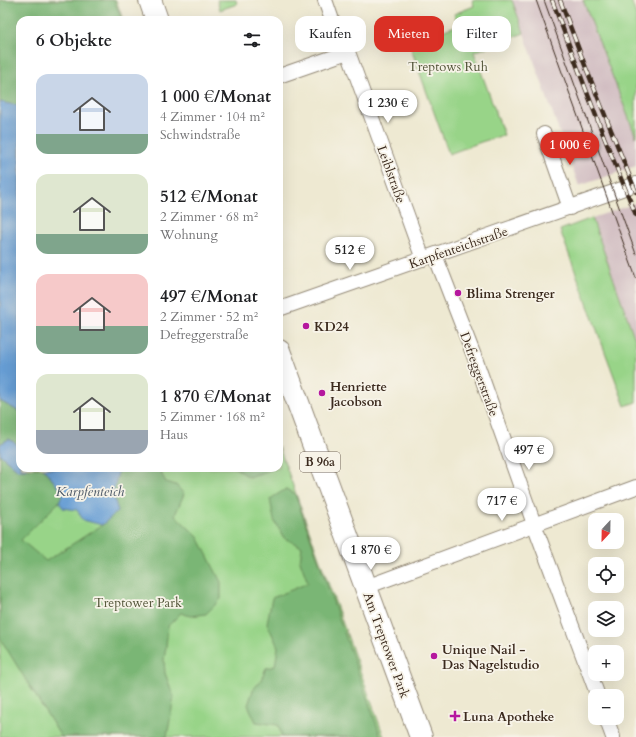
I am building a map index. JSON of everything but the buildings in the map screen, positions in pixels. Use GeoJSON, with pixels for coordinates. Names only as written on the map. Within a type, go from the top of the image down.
{"type":"FeatureCollection","features":[{"type":"Feature","properties":{"kind":"main road"},"geometry":{"type":"LineString","coordinates":[[150,0],[156,16]]}},
{"type":"Feature","properties":{"kind":"main road","name":"Am Treptower Park"},"geometry":{"type":"LineString","coordinates":[[283,362],[421,737]]}},
{"type":"Feature","properties":{"kind":"street","name":"Leiblstraße"},"geometry":{"type":"LineString","coordinates":[[325,0],[331,16]]}},
{"type":"Feature","properties":{"kind":"street","name":"Leiblstraße"},"geometry":{"type":"LineString","coordinates":[[348,52],[429,257]]}},
{"type":"Feature","properties":{"kind":"street"},"geometry":{"type":"LineString","coordinates":[[283,75],[348,52]]}},
{"type":"Feature","properties":{"kind":"street"},"geometry":{"type":"LineString","coordinates":[[544,134],[570,208]]}},
{"type":"Feature","properties":{"kind":"street","name":"Karpfenteichstraße"},"geometry":{"type":"LineString","coordinates":[[283,308],[636,184]]}},
{"type":"Feature","properties":{"kind":"street","name":"Defreggerstraße"},"geometry":{"type":"LineString","coordinates":[[429,257],[476,361],[534,524],[595,689]]}},
{"type":"Feature","properties":{"kind":"street"},"geometry":{"type":"LineString","coordinates":[[366,587],[636,487]]}},
{"type":"Feature","properties":{"kind":"street"},"geometry":{"type":"LineString","coordinates":[[609,725],[613,737]]}},
{"type":"Feature","properties":{"kind":"shaded area"},"geometry":{"type":"Polygon","coordinates":[[[512,0],[583,0],[636,137],[636,166],[579,186],[512,0]]]}},
{"type":"Feature","properties":{"kind":"shaded area"},"geometry":{"type":"Polygon","coordinates":[[[636,203],[636,342],[592,218],[636,203]]]}},
{"type":"Feature","properties":{"kind":"green space","name":"Treptower Park"},"geometry":{"type":"Polygon","coordinates":[[[0,0],[116,0],[122,16],[16,16],[16,472],[283,472],[283,458],[384,737],[0,737],[0,0]]]}},
{"type":"Feature","properties":{"kind":"green space"},"geometry":{"type":"Polygon","coordinates":[[[0,0],[114,0],[120,16],[16,16],[16,105],[0,102],[0,0]]]}},
{"type":"Feature","properties":{"kind":"green space"},"geometry":{"type":"Polygon","coordinates":[[[217,0],[236,0],[237,4],[220,10],[217,0]]]}},
{"type":"Feature","properties":{"kind":"green space","name":"Treptows Ruh"},"geometry":{"type":"Polygon","coordinates":[[[472,0],[512,0],[524,33],[511,38],[511,16],[455,16],[454,14],[474,6],[472,0]]]}},
{"type":"Feature","properties":{"kind":"green space"},"geometry":{"type":"Polygon","coordinates":[[[583,0],[631,0],[636,15],[636,137],[583,0]]]}},
{"type":"Feature","properties":{"kind":"green space","name":"Treptows Ruh"},"geometry":{"type":"Polygon","coordinates":[[[452,27],[452,52],[474,52],[504,135],[449,154],[412,52],[444,52],[444,30],[452,27]]]}},
{"type":"Feature","properties":{"kind":"green space"},"geometry":{"type":"Polygon","coordinates":[[[592,218],[636,342],[636,402],[625,406],[560,230],[592,218]]]}},
{"type":"Feature","properties":{"kind":"green space"},"geometry":{"type":"Polygon","coordinates":[[[0,401],[16,410],[16,444],[9,439],[0,444],[0,401]]]}},
{"type":"Feature","properties":{"kind":"green space"},"geometry":{"type":"Polygon","coordinates":[[[0,454],[16,468],[16,472],[46,472],[63,493],[59,502],[21,540],[46,561],[102,525],[118,511],[113,494],[118,472],[160,472],[166,482],[176,485],[184,494],[175,515],[198,537],[221,582],[221,599],[206,614],[190,616],[181,613],[168,626],[164,660],[165,673],[174,697],[167,737],[61,737],[0,638],[0,454]]]}},
{"type":"Feature","properties":{"kind":"green space"},"geometry":{"type":"Polygon","coordinates":[[[241,472],[265,472],[249,477],[241,472]]]}},
{"type":"Feature","properties":{"kind":"green space"},"geometry":{"type":"Polygon","coordinates":[[[286,489],[295,494],[381,737],[282,737],[278,725],[256,722],[248,705],[253,690],[261,680],[266,668],[275,666],[278,647],[267,623],[272,598],[308,583],[300,561],[302,547],[284,538],[274,520],[270,499],[286,489]]]}},
{"type":"Feature","properties":{"kind":"water"},"geometry":{"type":"Polygon","coordinates":[[[0,102],[16,105],[16,410],[0,401],[0,102]]]}},
{"type":"Feature","properties":{"kind":"water","name":"Karpfenteich"},"geometry":{"type":"Polygon","coordinates":[[[9,439],[16,444],[16,468],[0,454],[0,444],[9,439]]]}},
{"type":"Feature","properties":{"kind":"water","name":"Karpfenteich"},"geometry":{"type":"Polygon","coordinates":[[[46,472],[118,472],[113,494],[118,511],[102,525],[83,520],[77,510],[63,508],[59,502],[63,493],[46,472]]]}},
{"type":"Feature","properties":{"kind":"tram line"},"geometry":{"type":"LineString","coordinates":[[536,0],[636,278]]}},
{"type":"Feature","properties":{"kind":"tram line"},"geometry":{"type":"LineString","coordinates":[[544,0],[636,254]]}},
{"type":"Feature","properties":{"kind":"railway"},"geometry":{"type":"LineString","coordinates":[[552,0],[604,137],[636,215]]}},
{"type":"Feature","properties":{"kind":"railway"},"geometry":{"type":"LineString","coordinates":[[560,0],[636,192]]}},
{"type":"Feature","properties":{"kind":"place","name":"Blima Strenger"},"geometry":{"type":"Point","coordinates":[458,293]}},
{"type":"Feature","properties":{"kind":"place","name":"KD24"},"geometry":{"type":"Point","coordinates":[306,326]}},
{"type":"Feature","properties":{"kind":"place","name":"Henriette Jacobson"},"geometry":{"type":"Point","coordinates":[322,393]}},
{"type":"Feature","properties":{"kind":"place","name":"Unique Nail - Das Nagelstudio"},"geometry":{"type":"Point","coordinates":[434,656]}},
{"type":"Feature","properties":{"kind":"place","name":"Luna Apotheke"},"geometry":{"type":"Point","coordinates":[455,716]}}]}
